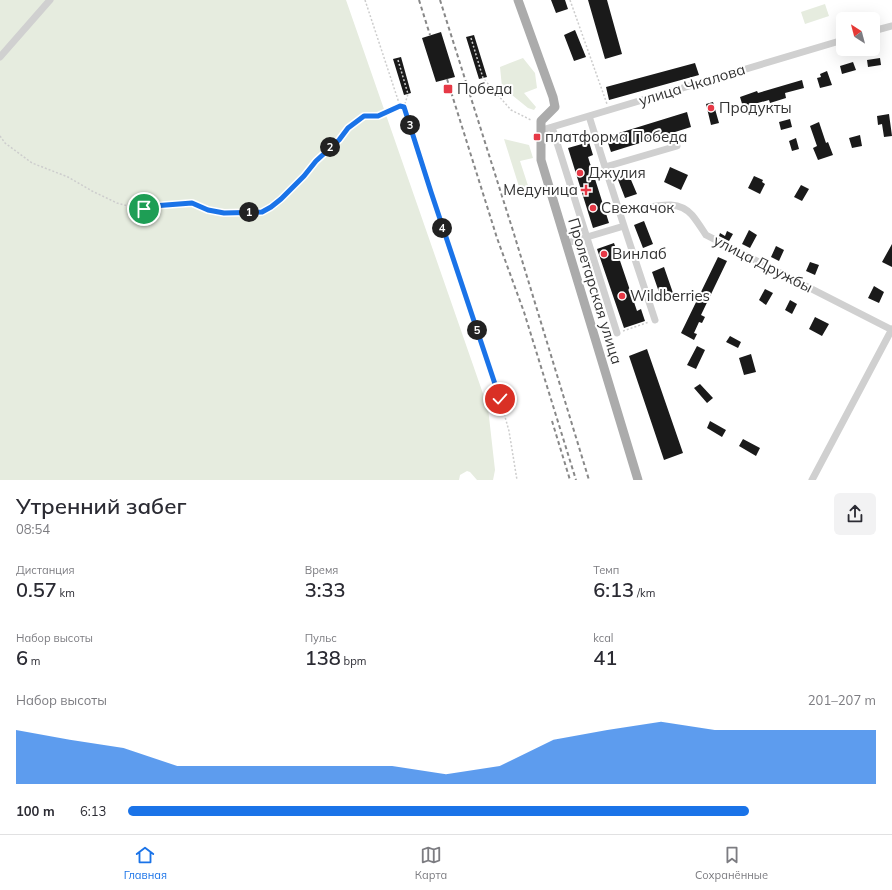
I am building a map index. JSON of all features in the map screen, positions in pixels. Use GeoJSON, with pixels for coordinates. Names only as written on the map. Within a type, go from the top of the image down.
{"type":"FeatureCollection","features":[{"type":"Feature","properties":{"kind":"main road","name":"Пролетарская улица"},"geometry":{"type":"LineString","coordinates":[[518,0],[553,97],[555,107],[541,121],[541,160],[638,480]]}},
{"type":"Feature","properties":{"kind":"street"},"geometry":{"type":"LineString","coordinates":[[0,56],[50,0]]}},
{"type":"Feature","properties":{"kind":"street"},"geometry":{"type":"LineString","coordinates":[[880,29],[892,26]]}},
{"type":"Feature","properties":{"kind":"street","name":"улица Чкалова"},"geometry":{"type":"LineString","coordinates":[[542,130],[836,42]]}},
{"type":"Feature","properties":{"kind":"street"},"geometry":{"type":"LineString","coordinates":[[589,116],[655,320]]}},
{"type":"Feature","properties":{"kind":"street"},"geometry":{"type":"LineString","coordinates":[[552,126],[617,333]]}},
{"type":"Feature","properties":{"kind":"street"},"geometry":{"type":"LineString","coordinates":[[605,167],[677,146]]}},
{"type":"Feature","properties":{"kind":"street","name":"улица Дружбы"},"geometry":{"type":"LineString","coordinates":[[639,209],[670,204],[686,209],[706,235],[892,330]]}},
{"type":"Feature","properties":{"kind":"street"},"geometry":{"type":"LineString","coordinates":[[566,243],[624,226]]}},
{"type":"Feature","properties":{"kind":"street"},"geometry":{"type":"LineString","coordinates":[[812,480],[892,330]]}},
{"type":"Feature","properties":{"kind":"path"},"geometry":{"type":"LineString","coordinates":[[365,0],[400,106]]}},
{"type":"Feature","properties":{"kind":"path"},"geometry":{"type":"LineString","coordinates":[[570,0],[609,110]]}},
{"type":"Feature","properties":{"kind":"path"},"geometry":{"type":"LineString","coordinates":[[471,38],[483,78],[511,110],[531,120]]}},
{"type":"Feature","properties":{"kind":"path"},"geometry":{"type":"LineString","coordinates":[[398,60],[408,94],[404,107],[500,399],[509,431],[517,480]]}},
{"type":"Feature","properties":{"kind":"path"},"geometry":{"type":"LineString","coordinates":[[0,136],[5,143],[32,163],[68,177],[117,203],[144,209],[153,206],[192,203],[208,210],[224,213],[262,212],[281,199],[304,176],[316,161],[339,140],[348,128],[364,116],[378,116],[400,106],[404,107]]}},
{"type":"Feature","properties":{"kind":"path"},"geometry":{"type":"LineString","coordinates":[[617,333],[655,320]]}},
{"type":"Feature","properties":{"kind":"shaded area"},"geometry":{"type":"Polygon","coordinates":[[[0,0],[346,0],[488,408],[495,470],[493,480],[477,480],[470,472],[467,471],[460,475],[459,480],[0,480],[0,0]]]}},
{"type":"Feature","properties":{"kind":"shaded area"},"geometry":{"type":"Polygon","coordinates":[[[825,4],[829,16],[805,24],[801,12],[825,4]]]}},
{"type":"Feature","properties":{"kind":"shaded area"},"geometry":{"type":"Polygon","coordinates":[[[523,58],[535,73],[537,88],[524,93],[536,107],[534,110],[528,108],[502,87],[500,67],[523,58]]]}},
{"type":"Feature","properties":{"kind":"shaded area"},"geometry":{"type":"Polygon","coordinates":[[[504,139],[529,145],[533,158],[520,161],[532,198],[522,196],[504,139]]]}},
{"type":"Feature","properties":{"kind":"building"},"geometry":{"type":"Polygon","coordinates":[[[551,0],[565,0],[568,9],[556,13],[551,0]]]}},
{"type":"Feature","properties":{"kind":"building"},"geometry":{"type":"Polygon","coordinates":[[[588,0],[607,0],[622,54],[605,59],[588,0]]]}},
{"type":"Feature","properties":{"kind":"building"},"geometry":{"type":"Polygon","coordinates":[[[575,30],[586,57],[574,61],[564,35],[575,30]]]}},
{"type":"Feature","properties":{"kind":"building"},"geometry":{"type":"Polygon","coordinates":[[[441,32],[455,77],[436,82],[422,38],[441,32]]]}},
{"type":"Feature","properties":{"kind":"building"},"geometry":{"type":"Polygon","coordinates":[[[474,35],[487,77],[479,79],[466,37],[474,35]]]}},
{"type":"Feature","properties":{"kind":"building"},"geometry":{"type":"Polygon","coordinates":[[[401,57],[411,93],[404,95],[393,59],[401,57]]]}},
{"type":"Feature","properties":{"kind":"building"},"geometry":{"type":"Polygon","coordinates":[[[880,58],[881,65],[868,67],[867,60],[880,58]]]}},
{"type":"Feature","properties":{"kind":"building"},"geometry":{"type":"Polygon","coordinates":[[[853,62],[856,70],[842,74],[840,66],[853,62]]]}},
{"type":"Feature","properties":{"kind":"building"},"geometry":{"type":"Polygon","coordinates":[[[695,63],[699,75],[609,100],[606,87],[695,63]]]}},
{"type":"Feature","properties":{"kind":"building"},"geometry":{"type":"Polygon","coordinates":[[[827,71],[832,85],[820,88],[817,78],[821,77],[820,74],[827,71]]]}},
{"type":"Feature","properties":{"kind":"building"},"geometry":{"type":"Polygon","coordinates":[[[802,80],[804,88],[785,93],[786,98],[770,103],[769,100],[743,107],[740,97],[757,91],[758,93],[802,80]]]}},
{"type":"Feature","properties":{"kind":"building"},"geometry":{"type":"Polygon","coordinates":[[[713,102],[719,123],[711,125],[706,104],[713,102]]]}},
{"type":"Feature","properties":{"kind":"building"},"geometry":{"type":"Polygon","coordinates":[[[687,112],[691,127],[611,152],[606,137],[687,112]]]}},
{"type":"Feature","properties":{"kind":"building"},"geometry":{"type":"Polygon","coordinates":[[[889,114],[892,136],[884,137],[882,124],[878,125],[877,116],[889,114]]]}},
{"type":"Feature","properties":{"kind":"building"},"geometry":{"type":"Polygon","coordinates":[[[790,119],[792,127],[781,130],[779,122],[790,119]]]}},
{"type":"Feature","properties":{"kind":"building"},"geometry":{"type":"Polygon","coordinates":[[[819,122],[826,143],[828,142],[833,155],[818,160],[813,148],[817,146],[810,126],[819,122]]]}},
{"type":"Feature","properties":{"kind":"building"},"geometry":{"type":"Polygon","coordinates":[[[860,135],[862,146],[852,148],[849,138],[860,135]]]}},
{"type":"Feature","properties":{"kind":"building"},"geometry":{"type":"Polygon","coordinates":[[[796,138],[799,149],[792,151],[789,141],[796,138]]]}},
{"type":"Feature","properties":{"kind":"building"},"geometry":{"type":"Polygon","coordinates":[[[589,142],[593,155],[588,157],[609,223],[593,228],[568,148],[589,142]]]}},
{"type":"Feature","properties":{"kind":"building"},"geometry":{"type":"Polygon","coordinates":[[[670,167],[688,175],[681,190],[664,182],[670,167]]]}},
{"type":"Feature","properties":{"kind":"building"},"geometry":{"type":"Polygon","coordinates":[[[626,168],[637,194],[625,198],[615,172],[626,168]]]}},
{"type":"Feature","properties":{"kind":"building"},"geometry":{"type":"Polygon","coordinates":[[[754,176],[763,180],[762,182],[765,184],[760,194],[748,188],[754,176]]]}},
{"type":"Feature","properties":{"kind":"building"},"geometry":{"type":"Polygon","coordinates":[[[801,185],[809,189],[802,201],[794,197],[801,185]]]}},
{"type":"Feature","properties":{"kind":"building"},"geometry":{"type":"Polygon","coordinates":[[[644,221],[653,244],[643,248],[634,225],[644,221]]]}},
{"type":"Feature","properties":{"kind":"building"},"geometry":{"type":"Polygon","coordinates":[[[749,230],[757,235],[750,248],[742,244],[749,230]]]}},
{"type":"Feature","properties":{"kind":"building"},"geometry":{"type":"Polygon","coordinates":[[[727,231],[733,234],[729,241],[719,236],[720,233],[725,236],[727,231]]]}},
{"type":"Feature","properties":{"kind":"building"},"geometry":{"type":"Polygon","coordinates":[[[614,243],[637,311],[641,309],[645,321],[624,328],[597,249],[614,243]]]}},
{"type":"Feature","properties":{"kind":"building"},"geometry":{"type":"Polygon","coordinates":[[[892,244],[892,267],[882,262],[892,244]]]}},
{"type":"Feature","properties":{"kind":"building"},"geometry":{"type":"Polygon","coordinates":[[[776,246],[784,250],[779,261],[771,257],[776,246]]]}},
{"type":"Feature","properties":{"kind":"building"},"geometry":{"type":"Polygon","coordinates":[[[718,257],[727,261],[701,315],[705,317],[702,323],[699,322],[694,333],[697,334],[694,340],[681,333],[718,257]]]}},
{"type":"Feature","properties":{"kind":"building"},"geometry":{"type":"Polygon","coordinates":[[[810,262],[819,265],[815,275],[806,271],[810,262]]]}},
{"type":"Feature","properties":{"kind":"building"},"geometry":{"type":"Polygon","coordinates":[[[664,267],[673,293],[661,298],[652,272],[664,267]]]}},
{"type":"Feature","properties":{"kind":"building"},"geometry":{"type":"Polygon","coordinates":[[[874,286],[884,292],[879,303],[868,298],[874,286]]]}},
{"type":"Feature","properties":{"kind":"building"},"geometry":{"type":"Polygon","coordinates":[[[765,289],[773,293],[766,305],[759,300],[765,289]]]}},
{"type":"Feature","properties":{"kind":"building"},"geometry":{"type":"Polygon","coordinates":[[[790,300],[797,304],[792,314],[785,310],[790,300]]]}},
{"type":"Feature","properties":{"kind":"building"},"geometry":{"type":"Polygon","coordinates":[[[815,317],[829,324],[822,336],[809,329],[815,317]]]}},
{"type":"Feature","properties":{"kind":"building"},"geometry":{"type":"Polygon","coordinates":[[[730,336],[741,342],[738,348],[726,342],[730,336]]]}},
{"type":"Feature","properties":{"kind":"building"},"geometry":{"type":"Polygon","coordinates":[[[697,346],[705,350],[696,369],[687,365],[697,346]]]}},
{"type":"Feature","properties":{"kind":"building"},"geometry":{"type":"Polygon","coordinates":[[[647,349],[683,453],[664,460],[629,356],[647,349]]]}},
{"type":"Feature","properties":{"kind":"building"},"geometry":{"type":"Polygon","coordinates":[[[751,354],[756,372],[744,375],[739,358],[751,354]]]}},
{"type":"Feature","properties":{"kind":"building"},"geometry":{"type":"Polygon","coordinates":[[[700,384],[713,398],[707,403],[694,388],[700,384]]]}},
{"type":"Feature","properties":{"kind":"building"},"geometry":{"type":"Polygon","coordinates":[[[710,421],[726,430],[722,437],[707,428],[710,421]]]}},
{"type":"Feature","properties":{"kind":"building"},"geometry":{"type":"Polygon","coordinates":[[[743,439],[760,448],[756,456],[739,446],[743,439]]]}},
{"type":"Feature","properties":{"kind":"railway"},"geometry":{"type":"LineString","coordinates":[[419,0],[430,35]]}},
{"type":"Feature","properties":{"kind":"railway"},"geometry":{"type":"LineString","coordinates":[[440,0],[514,234],[589,480]]}},
{"type":"Feature","properties":{"kind":"railway"},"geometry":{"type":"LineString","coordinates":[[447,79],[497,238],[524,312],[576,480]]}},
{"type":"Feature","properties":{"kind":"railway"},"geometry":{"type":"LineString","coordinates":[[552,421],[570,480]]}},
{"type":"Feature","properties":{"kind":"place","name":"Победа"},"geometry":{"type":"Point","coordinates":[448,89]}},
{"type":"Feature","properties":{"kind":"place","name":"Продукты"},"geometry":{"type":"Point","coordinates":[711,108]}},
{"type":"Feature","properties":{"kind":"place","name":"платформа Победа"},"geometry":{"type":"Point","coordinates":[537,137]}},
{"type":"Feature","properties":{"kind":"place","name":"Джулия"},"geometry":{"type":"Point","coordinates":[580,173]}},
{"type":"Feature","properties":{"kind":"place","name":"Медуница"},"geometry":{"type":"Point","coordinates":[586,190]}},
{"type":"Feature","properties":{"kind":"place","name":"Свежачок"},"geometry":{"type":"Point","coordinates":[593,208]}},
{"type":"Feature","properties":{"kind":"place","name":"Винлаб"},"geometry":{"type":"Point","coordinates":[604,254]}},
{"type":"Feature","properties":{"kind":"place","name":"Wildberries"},"geometry":{"type":"Point","coordinates":[622,296]}},
{"type":"Feature","properties":{"kind":"route"},"geometry":{"type":"LineString","coordinates":[[144,209],[153,206],[192,203],[208,210],[224,213],[262,212],[281,199],[293,185],[304,176],[316,161],[339,140],[348,128],[364,116],[378,116],[400,106],[404,107],[500,399]]}}]}
